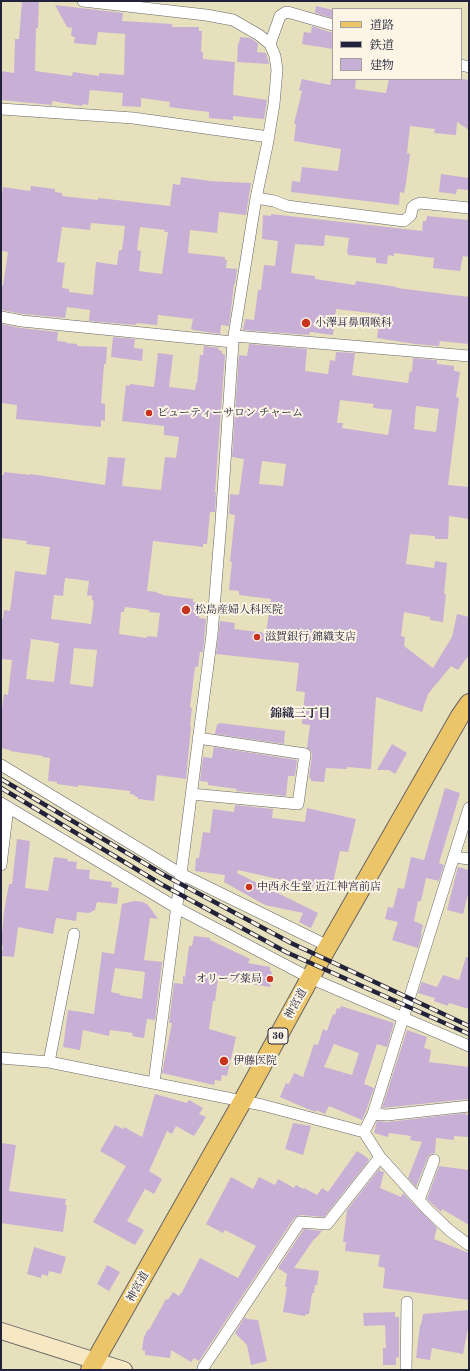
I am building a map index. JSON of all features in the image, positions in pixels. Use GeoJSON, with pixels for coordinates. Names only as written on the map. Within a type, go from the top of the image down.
{"type":"FeatureCollection","features":[{"type":"Feature","properties":{"kind":"main road","name":"神宮道"},"geometry":{"type":"LineString","coordinates":[[93,1365],[242,1102],[328,946],[469,702]]}},
{"type":"Feature","properties":{"kind":"street"},"geometry":{"type":"LineString","coordinates":[[83,1],[206,15],[233,20],[259,35],[270,44],[275,56],[276,70],[274,104],[269,137],[256,198],[234,339],[212,634],[154,1083]]}},
{"type":"Feature","properties":{"kind":"street"},"geometry":{"type":"LineString","coordinates":[[270,44],[280,16],[286,12],[332,25]]}},
{"type":"Feature","properties":{"kind":"street"},"geometry":{"type":"LineString","coordinates":[[1,109],[133,118],[269,137]]}},
{"type":"Feature","properties":{"kind":"street"},"geometry":{"type":"LineString","coordinates":[[256,198],[274,201],[287,206],[404,221],[411,215],[412,208],[420,203],[469,208]]}},
{"type":"Feature","properties":{"kind":"street"},"geometry":{"type":"LineString","coordinates":[[1,316],[22,321],[234,339],[469,356]]}},
{"type":"Feature","properties":{"kind":"street"},"geometry":{"type":"LineString","coordinates":[[191,794],[298,804],[305,754],[198,738]]}},
{"type":"Feature","properties":{"kind":"street"},"geometry":{"type":"LineString","coordinates":[[1,765],[181,874],[328,946]]}},
{"type":"Feature","properties":{"kind":"street"},"geometry":{"type":"LineString","coordinates":[[1,866],[5,805],[177,908],[310,978],[469,1046]]}},
{"type":"Feature","properties":{"kind":"street"},"geometry":{"type":"LineString","coordinates":[[364,1132],[373,1114],[469,808]]}},
{"type":"Feature","properties":{"kind":"street"},"geometry":{"type":"LineString","coordinates":[[454,857],[469,859]]}},
{"type":"Feature","properties":{"kind":"street"},"geometry":{"type":"LineString","coordinates":[[49,1062],[74,934]]}},
{"type":"Feature","properties":{"kind":"street"},"geometry":{"type":"LineString","coordinates":[[1,1058],[49,1062],[262,1105],[364,1132],[380,1157],[419,1200],[449,1230],[469,1245]]}},
{"type":"Feature","properties":{"kind":"street"},"geometry":{"type":"LineString","coordinates":[[373,1114],[387,1115],[469,1106]]}},
{"type":"Feature","properties":{"kind":"street"},"geometry":{"type":"LineString","coordinates":[[203,1368],[300,1222],[327,1224],[380,1157]]}},
{"type":"Feature","properties":{"kind":"street"},"geometry":{"type":"LineString","coordinates":[[419,1200],[434,1160]]}},
{"type":"Feature","properties":{"kind":"street"},"geometry":{"type":"LineString","coordinates":[[406,1370],[407,1302]]}},
{"type":"Feature","properties":{"kind":"street"},"geometry":{"type":"LineString","coordinates":[[1,1331],[93,1365],[124,1370]]}},
{"type":"Feature","properties":{"kind":"building"},"geometry":{"type":"Polygon","coordinates":[[[22,1],[39,1],[38,28],[36,28],[35,71],[72,76],[73,72],[99,76],[99,73],[124,75],[125,34],[98,32],[96,45],[74,43],[75,37],[71,36],[72,28],[67,27],[55,5],[123,13],[122,21],[172,24],[172,27],[199,27],[199,31],[202,31],[201,52],[203,52],[203,59],[235,62],[233,95],[267,100],[264,119],[233,116],[233,120],[209,118],[209,112],[169,107],[170,102],[141,98],[141,107],[122,106],[123,93],[90,90],[88,105],[83,104],[82,106],[52,101],[52,105],[1,100],[1,71],[14,73],[15,39],[19,39],[22,1]]]}},
{"type":"Feature","properties":{"kind":"building"},"geometry":{"type":"Polygon","coordinates":[[[316,6],[332,10],[332,18],[315,13],[316,6]]]}},
{"type":"Feature","properties":{"kind":"building"},"geometry":{"type":"Polygon","coordinates":[[[312,26],[332,33],[332,49],[302,44],[304,32],[311,33],[312,26]]]}},
{"type":"Feature","properties":{"kind":"building"},"geometry":{"type":"Polygon","coordinates":[[[240,37],[250,38],[258,43],[257,52],[266,53],[269,64],[237,62],[238,43],[239,44],[240,37]]]}},
{"type":"Feature","properties":{"kind":"building"},"geometry":{"type":"Polygon","coordinates":[[[302,79],[330,85],[331,79],[356,80],[355,89],[386,93],[389,80],[469,80],[469,130],[457,122],[456,135],[434,133],[435,129],[410,126],[407,153],[410,154],[406,183],[404,193],[400,192],[399,205],[291,192],[292,181],[300,182],[302,167],[338,171],[341,149],[294,141],[296,124],[294,124],[302,91],[299,90],[302,79]]]}},
{"type":"Feature","properties":{"kind":"building"},"geometry":{"type":"Polygon","coordinates":[[[441,174],[469,178],[469,190],[457,189],[456,194],[439,192],[441,174]]]}},
{"type":"Feature","properties":{"kind":"building"},"geometry":{"type":"Polygon","coordinates":[[[181,177],[210,181],[251,183],[246,215],[219,212],[217,233],[190,230],[188,253],[225,257],[225,260],[227,260],[226,268],[237,269],[229,326],[221,325],[220,334],[191,329],[193,319],[158,315],[157,325],[137,323],[136,325],[89,321],[90,310],[67,307],[65,318],[23,314],[1,310],[1,286],[3,286],[8,252],[1,251],[1,201],[3,187],[30,191],[31,186],[55,189],[55,192],[62,193],[62,196],[98,200],[98,198],[170,206],[173,184],[180,185],[181,177]],[[91,223],[90,230],[62,227],[57,262],[65,263],[62,288],[69,289],[69,292],[93,295],[96,262],[117,265],[119,250],[122,250],[125,226],[91,223]],[[140,227],[137,250],[141,251],[139,271],[162,274],[168,232],[164,232],[165,230],[140,227]]]}},
{"type":"Feature","properties":{"kind":"building"},"geometry":{"type":"Polygon","coordinates":[[[271,214],[422,231],[423,221],[426,221],[427,216],[469,220],[469,257],[463,256],[460,271],[433,268],[434,258],[394,253],[394,256],[388,255],[387,264],[376,263],[376,258],[348,255],[349,238],[325,235],[324,246],[295,244],[291,273],[315,276],[315,279],[355,285],[356,281],[469,297],[469,344],[440,341],[439,346],[377,338],[380,314],[336,309],[333,335],[310,332],[309,335],[243,330],[245,319],[254,320],[258,290],[261,290],[264,265],[275,266],[278,241],[262,239],[263,215],[271,216],[271,214]]]}},
{"type":"Feature","properties":{"kind":"building"},"geometry":{"type":"Polygon","coordinates":[[[1,324],[58,332],[57,341],[77,344],[77,346],[107,347],[101,403],[105,404],[105,421],[101,420],[101,427],[16,419],[17,405],[1,403],[1,324]]]}},
{"type":"Feature","properties":{"kind":"building"},"geometry":{"type":"Polygon","coordinates":[[[113,337],[135,339],[134,348],[143,349],[142,361],[111,357],[113,337]]]}},
{"type":"Feature","properties":{"kind":"building"},"geometry":{"type":"Polygon","coordinates":[[[249,344],[307,349],[305,371],[328,374],[330,360],[335,361],[336,352],[355,353],[352,375],[408,383],[410,371],[412,372],[413,358],[437,360],[437,364],[454,366],[454,371],[460,372],[456,397],[459,398],[448,485],[469,487],[469,519],[449,516],[448,539],[435,539],[435,536],[410,534],[406,564],[434,568],[435,561],[447,563],[444,594],[446,594],[443,622],[430,620],[430,617],[404,612],[401,636],[405,637],[404,646],[433,668],[452,637],[457,614],[469,617],[469,655],[458,670],[451,666],[428,694],[422,712],[376,697],[371,769],[347,767],[347,769],[326,768],[324,782],[311,781],[311,778],[309,778],[312,755],[311,751],[307,748],[310,725],[302,724],[305,692],[296,691],[299,663],[216,654],[220,621],[235,623],[234,629],[266,633],[271,599],[239,595],[239,591],[229,590],[232,562],[230,562],[235,515],[229,514],[230,494],[239,495],[244,459],[232,457],[239,355],[247,356],[249,344]],[[340,400],[337,423],[343,423],[342,428],[388,435],[392,410],[373,408],[374,404],[340,400]],[[416,406],[414,429],[436,432],[439,409],[416,406]],[[262,461],[259,484],[283,486],[286,464],[262,461]]]}},
{"type":"Feature","properties":{"kind":"building"},"geometry":{"type":"Polygon","coordinates":[[[204,346],[219,348],[218,350],[222,351],[222,354],[225,354],[215,492],[215,512],[210,512],[207,544],[203,544],[203,547],[153,541],[147,591],[157,592],[162,595],[193,599],[193,602],[201,603],[199,618],[206,619],[203,652],[200,652],[198,667],[195,667],[190,707],[192,708],[191,726],[186,779],[157,775],[154,801],[138,799],[135,795],[130,794],[130,791],[78,785],[78,787],[48,781],[50,758],[1,748],[1,717],[4,694],[8,695],[12,660],[1,659],[1,618],[3,619],[4,610],[10,611],[15,571],[46,575],[50,547],[26,544],[27,541],[1,538],[2,475],[4,475],[4,472],[30,474],[105,485],[108,457],[125,458],[122,486],[161,490],[165,457],[176,458],[179,437],[164,435],[164,426],[122,421],[126,385],[130,386],[130,384],[154,387],[158,353],[173,355],[169,387],[195,390],[200,355],[203,355],[204,346]],[[65,578],[63,596],[54,595],[51,619],[91,624],[94,601],[92,600],[92,596],[87,595],[89,581],[65,578]],[[125,607],[124,612],[121,612],[119,634],[147,638],[147,636],[157,637],[160,613],[125,607]],[[31,639],[26,679],[54,682],[59,643],[31,639]],[[74,648],[70,684],[93,687],[97,650],[74,648]]]}},
{"type":"Feature","properties":{"kind":"building"},"geometry":{"type":"Polygon","coordinates":[[[217,724],[285,731],[284,744],[215,734],[217,724]]]}},
{"type":"Feature","properties":{"kind":"building"},"geometry":{"type":"Polygon","coordinates":[[[392,744],[407,753],[395,774],[389,770],[377,770],[392,744]]]}},
{"type":"Feature","properties":{"kind":"building"},"geometry":{"type":"Polygon","coordinates":[[[214,747],[297,760],[295,776],[288,776],[286,796],[236,791],[237,789],[208,785],[208,782],[200,781],[203,757],[212,758],[214,747]]]}},
{"type":"Feature","properties":{"kind":"building"},"geometry":{"type":"Polygon","coordinates":[[[445,788],[460,793],[439,863],[444,865],[439,881],[426,878],[421,901],[418,901],[414,921],[423,925],[418,948],[392,940],[398,922],[385,919],[388,907],[393,908],[398,888],[404,889],[411,857],[424,860],[445,788]]]}},
{"type":"Feature","properties":{"kind":"building"},"geometry":{"type":"Polygon","coordinates":[[[235,805],[273,809],[272,818],[305,822],[307,808],[356,819],[348,852],[340,851],[333,883],[331,883],[330,887],[328,886],[327,890],[238,870],[237,873],[318,913],[311,928],[299,922],[303,913],[265,905],[224,882],[225,875],[195,871],[196,858],[199,858],[203,832],[210,833],[213,809],[234,812],[235,805]]]}},
{"type":"Feature","properties":{"kind":"building"},"geometry":{"type":"Polygon","coordinates":[[[17,839],[30,841],[25,888],[48,891],[54,857],[68,859],[67,861],[77,862],[76,869],[90,870],[89,879],[112,882],[111,887],[119,888],[117,904],[97,902],[95,910],[89,913],[77,912],[76,921],[56,918],[53,934],[18,927],[14,957],[2,956],[3,946],[1,946],[4,912],[9,884],[12,884],[17,839]]]}},
{"type":"Feature","properties":{"kind":"building"},"geometry":{"type":"Polygon","coordinates":[[[458,867],[469,870],[469,890],[463,914],[447,910],[458,867]]]}},
{"type":"Feature","properties":{"kind":"building"},"geometry":{"type":"Polygon","coordinates":[[[134,901],[143,902],[148,905],[158,919],[150,918],[144,960],[162,962],[155,1020],[147,1019],[144,1038],[132,1036],[133,1033],[110,1030],[109,1036],[83,1030],[80,1050],[63,1047],[68,1010],[94,1014],[102,952],[114,954],[122,904],[134,901]],[[115,968],[111,992],[142,999],[145,972],[115,968]]]}},
{"type":"Feature","properties":{"kind":"building"},"geometry":{"type":"Polygon","coordinates":[[[194,936],[210,938],[210,940],[250,959],[248,963],[270,967],[270,971],[272,972],[270,987],[218,979],[209,1029],[236,1037],[227,1076],[222,1075],[221,1081],[215,1080],[214,1085],[162,1073],[172,1023],[169,1023],[174,983],[183,984],[183,976],[185,977],[189,946],[192,946],[194,936]]]}},
{"type":"Feature","properties":{"kind":"building"},"geometry":{"type":"Polygon","coordinates":[[[466,957],[469,957],[469,1009],[449,1003],[448,1006],[434,1001],[435,998],[418,993],[422,982],[437,987],[443,975],[459,980],[466,957]]]}},
{"type":"Feature","properties":{"kind":"building"},"geometry":{"type":"Polygon","coordinates":[[[341,1006],[394,1023],[387,1047],[377,1044],[364,1084],[374,1088],[362,1120],[329,1106],[325,1114],[316,1110],[316,1112],[280,1097],[286,1083],[289,1084],[294,1073],[303,1077],[314,1044],[318,1045],[323,1029],[327,1031],[333,1014],[335,1015],[337,1008],[340,1009],[341,1006]],[[334,1044],[324,1067],[352,1075],[359,1053],[334,1044]]]}},
{"type":"Feature","properties":{"kind":"building"},"geometry":{"type":"Polygon","coordinates":[[[407,1030],[427,1037],[424,1048],[431,1050],[429,1062],[469,1067],[468,1099],[382,1108],[407,1030]]]}},
{"type":"Feature","properties":{"kind":"building"},"geometry":{"type":"Polygon","coordinates":[[[155,1094],[187,1103],[189,1100],[203,1108],[199,1114],[206,1117],[194,1136],[176,1126],[172,1134],[167,1131],[149,1171],[162,1179],[154,1194],[145,1189],[127,1221],[144,1230],[135,1245],[93,1222],[126,1166],[100,1151],[115,1125],[123,1129],[124,1127],[142,1137],[155,1094]]]}},
{"type":"Feature","properties":{"kind":"building"},"geometry":{"type":"Polygon","coordinates":[[[466,1113],[466,1115],[469,1115],[469,1137],[454,1136],[454,1140],[436,1138],[435,1153],[430,1154],[428,1157],[416,1187],[408,1178],[422,1142],[410,1140],[411,1136],[389,1133],[388,1137],[374,1133],[377,1121],[388,1122],[466,1113]]]}},
{"type":"Feature","properties":{"kind":"building"},"geometry":{"type":"Polygon","coordinates":[[[293,1123],[311,1126],[303,1155],[285,1149],[293,1123]]]}},
{"type":"Feature","properties":{"kind":"building"},"geometry":{"type":"Polygon","coordinates":[[[1,1143],[16,1145],[9,1191],[66,1199],[65,1205],[67,1205],[63,1232],[1,1223],[1,1143]]]}},
{"type":"Feature","properties":{"kind":"building"},"geometry":{"type":"Polygon","coordinates":[[[357,1151],[369,1159],[366,1164],[324,1217],[301,1215],[294,1218],[199,1361],[194,1358],[191,1362],[171,1350],[170,1358],[145,1355],[145,1351],[142,1350],[144,1337],[148,1329],[149,1330],[166,1299],[168,1300],[173,1292],[179,1296],[180,1293],[181,1294],[200,1258],[238,1278],[256,1246],[225,1230],[223,1233],[206,1224],[231,1177],[253,1189],[259,1177],[275,1185],[278,1179],[294,1188],[296,1185],[317,1195],[322,1188],[328,1192],[357,1151]]]}},
{"type":"Feature","properties":{"kind":"building"},"geometry":{"type":"Polygon","coordinates":[[[439,1166],[469,1170],[469,1225],[442,1209],[441,1212],[427,1199],[439,1166]]]}},
{"type":"Feature","properties":{"kind":"building"},"geometry":{"type":"Polygon","coordinates":[[[380,1168],[380,1171],[384,1172],[380,1188],[401,1197],[403,1193],[437,1228],[434,1239],[469,1253],[469,1300],[383,1288],[385,1268],[378,1266],[380,1255],[345,1251],[346,1242],[343,1242],[347,1210],[380,1168]]]}},
{"type":"Feature","properties":{"kind":"building"},"geometry":{"type":"Polygon","coordinates":[[[304,1229],[322,1231],[314,1239],[294,1268],[319,1271],[317,1285],[315,1285],[314,1293],[312,1293],[309,1314],[306,1314],[305,1316],[283,1312],[287,1287],[285,1287],[287,1274],[278,1268],[304,1229]]]}},
{"type":"Feature","properties":{"kind":"building"},"geometry":{"type":"Polygon","coordinates":[[[34,1247],[66,1257],[61,1274],[49,1271],[48,1276],[42,1274],[41,1278],[27,1274],[34,1247]]]}},
{"type":"Feature","properties":{"kind":"building"},"geometry":{"type":"Polygon","coordinates":[[[107,1265],[120,1272],[109,1291],[97,1284],[107,1265]]]}},
{"type":"Feature","properties":{"kind":"building"},"geometry":{"type":"Polygon","coordinates":[[[469,1310],[469,1323],[463,1354],[432,1348],[430,1360],[416,1358],[420,1325],[423,1314],[469,1310]]]}},
{"type":"Feature","properties":{"kind":"building"},"geometry":{"type":"Polygon","coordinates":[[[395,1312],[395,1317],[399,1317],[399,1358],[396,1357],[396,1365],[383,1365],[383,1348],[386,1348],[385,1325],[364,1326],[363,1313],[395,1312]]]}},
{"type":"Feature","properties":{"kind":"building"},"geometry":{"type":"Polygon","coordinates":[[[245,1317],[247,1319],[258,1320],[267,1361],[251,1365],[247,1345],[235,1333],[245,1317]]]}},
{"type":"Feature","properties":{"kind":"railway"},"geometry":{"type":"LineString","coordinates":[[1,779],[166,876],[291,943],[469,1026]]}},
{"type":"Feature","properties":{"kind":"railway"},"geometry":{"type":"LineString","coordinates":[[1,788],[161,884],[286,952],[469,1034]]}},
{"type":"Feature","properties":{"kind":"place","name":"小澤耳鼻咽喉科"},"geometry":{"type":"Point","coordinates":[306,323]}},
{"type":"Feature","properties":{"kind":"place","name":"ビューティーサロン チャーム"},"geometry":{"type":"Point","coordinates":[149,413]}},
{"type":"Feature","properties":{"kind":"place","name":"松島産婦人科医院"},"geometry":{"type":"Point","coordinates":[186,610]}},
{"type":"Feature","properties":{"kind":"place","name":"滋賀銀行 錦織支店"},"geometry":{"type":"Point","coordinates":[257,637]}},
{"type":"Feature","properties":{"kind":"place","name":"中西永生堂 近江神宮前店"},"geometry":{"type":"Point","coordinates":[249,887]}},
{"type":"Feature","properties":{"kind":"place","name":"オリーブ薬局"},"geometry":{"type":"Point","coordinates":[270,979]}},
{"type":"Feature","properties":{"kind":"place","name":"伊藤医院"},"geometry":{"type":"Point","coordinates":[224,1061]}},
{"type":"Feature","properties":{"kind":"district","name":"錦織三丁目"},"geometry":{"type":"Point","coordinates":[300,714]}}]}
